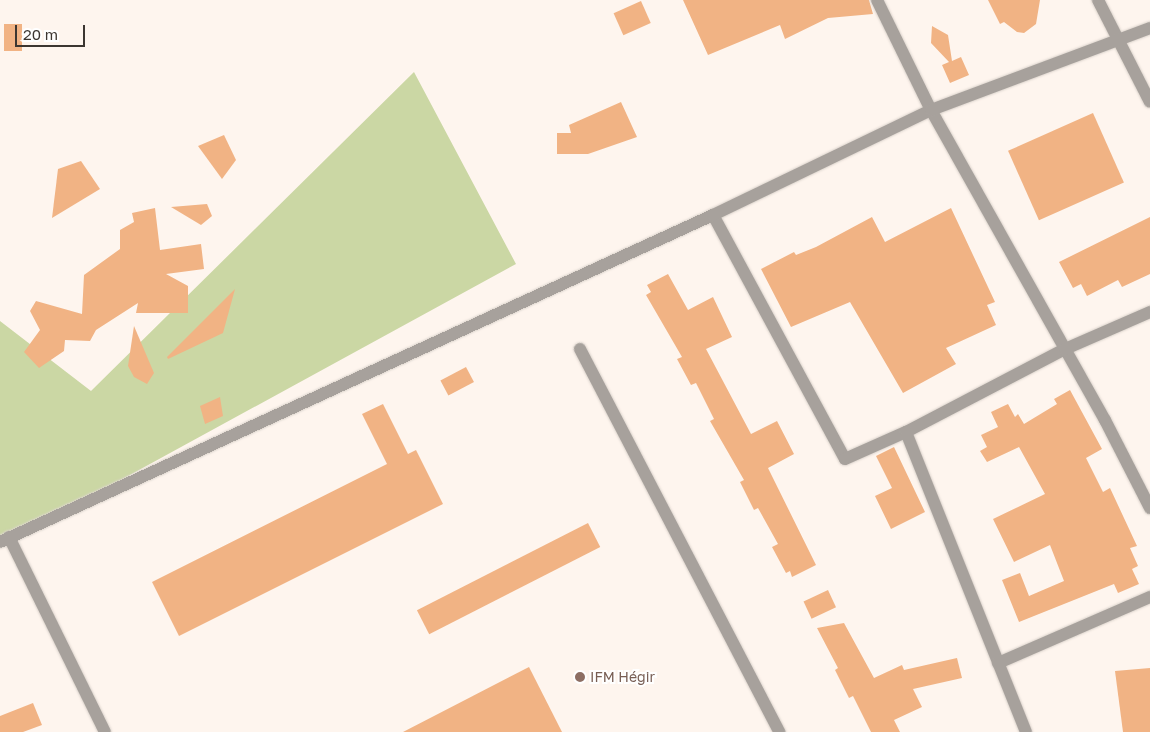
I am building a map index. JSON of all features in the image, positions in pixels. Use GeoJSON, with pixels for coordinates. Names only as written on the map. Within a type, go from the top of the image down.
{"type":"FeatureCollection","features":[{"type":"Feature","properties":{"kind":"street"},"geometry":{"type":"LineString","coordinates":[[877,0],[931,110],[1066,349],[1150,508]]}},
{"type":"Feature","properties":{"kind":"street"},"geometry":{"type":"LineString","coordinates":[[1098,0],[1150,102]]}},
{"type":"Feature","properties":{"kind":"street"},"geometry":{"type":"LineString","coordinates":[[105,732],[5,540],[713,215],[931,110],[1150,28]]}},
{"type":"Feature","properties":{"kind":"street"},"geometry":{"type":"LineString","coordinates":[[713,215],[845,459],[906,432],[1066,349],[1150,312]]}},
{"type":"Feature","properties":{"kind":"street"},"geometry":{"type":"LineString","coordinates":[[580,349],[779,732]]}},
{"type":"Feature","properties":{"kind":"street"},"geometry":{"type":"LineString","coordinates":[[906,432],[1026,732]]}},
{"type":"Feature","properties":{"kind":"street"},"geometry":{"type":"LineString","coordinates":[[998,663],[1150,597]]}},
{"type":"Feature","properties":{"kind":"green space"},"geometry":{"type":"Polygon","coordinates":[[[414,72],[516,264],[0,546],[0,321],[91,391],[414,72]]]}},
{"type":"Feature","properties":{"kind":"building"},"geometry":{"type":"Polygon","coordinates":[[[683,0],[869,0],[873,14],[828,18],[785,39],[780,25],[708,55],[683,0]]]}},
{"type":"Feature","properties":{"kind":"building"},"geometry":{"type":"Polygon","coordinates":[[[988,0],[1040,0],[1036,24],[1024,33],[1017,32],[1004,22],[1000,24],[988,0]]]}},
{"type":"Feature","properties":{"kind":"building"},"geometry":{"type":"Polygon","coordinates":[[[641,1],[651,23],[623,35],[614,13],[641,1]]]}},
{"type":"Feature","properties":{"kind":"building"},"geometry":{"type":"Polygon","coordinates":[[[4,24],[22,24],[22,51],[4,51],[4,24]]]}},
{"type":"Feature","properties":{"kind":"building"},"geometry":{"type":"Polygon","coordinates":[[[932,26],[948,35],[952,61],[961,57],[969,75],[950,83],[942,65],[949,62],[931,43],[932,26]]]}},
{"type":"Feature","properties":{"kind":"building"},"geometry":{"type":"Polygon","coordinates":[[[621,102],[637,137],[588,154],[557,154],[557,133],[571,133],[569,125],[621,102]]]}},
{"type":"Feature","properties":{"kind":"building"},"geometry":{"type":"Polygon","coordinates":[[[1093,113],[1124,182],[1039,220],[1008,151],[1093,113]]]}},
{"type":"Feature","properties":{"kind":"building"},"geometry":{"type":"Polygon","coordinates":[[[224,135],[236,160],[222,179],[198,146],[224,135]]]}},
{"type":"Feature","properties":{"kind":"building"},"geometry":{"type":"Polygon","coordinates":[[[81,161],[100,189],[52,218],[58,169],[81,161]]]}},
{"type":"Feature","properties":{"kind":"building"},"geometry":{"type":"Polygon","coordinates":[[[207,204],[212,216],[201,225],[171,207],[207,204]]]}},
{"type":"Feature","properties":{"kind":"building"},"geometry":{"type":"Polygon","coordinates":[[[155,208],[160,250],[201,244],[204,269],[166,274],[188,286],[188,313],[136,313],[138,303],[96,330],[90,341],[65,340],[64,351],[39,368],[24,352],[40,330],[30,311],[36,301],[82,314],[84,275],[120,249],[120,230],[134,222],[132,213],[155,208]]]}},
{"type":"Feature","properties":{"kind":"building"},"geometry":{"type":"Polygon","coordinates":[[[951,208],[995,302],[987,305],[996,325],[946,348],[956,364],[903,393],[850,302],[791,327],[761,269],[794,252],[796,255],[816,247],[872,217],[885,242],[951,208]]]}},
{"type":"Feature","properties":{"kind":"building"},"geometry":{"type":"Polygon","coordinates":[[[1150,217],[1150,274],[1122,287],[1118,280],[1087,296],[1081,284],[1073,288],[1059,262],[1150,217]]]}},
{"type":"Feature","properties":{"kind":"building"},"geometry":{"type":"Polygon","coordinates":[[[668,274],[688,310],[713,297],[732,337],[706,349],[751,434],[777,421],[794,454],[768,468],[816,565],[792,577],[790,571],[786,573],[772,547],[778,544],[758,508],[754,510],[740,482],[744,480],[710,421],[714,419],[696,383],[691,385],[677,359],[682,357],[646,295],[651,292],[647,285],[668,274]]]}},
{"type":"Feature","properties":{"kind":"building"},"geometry":{"type":"Polygon","coordinates":[[[235,289],[223,333],[168,359],[167,357],[235,289]]]}},
{"type":"Feature","properties":{"kind":"building"},"geometry":{"type":"Polygon","coordinates":[[[134,326],[154,373],[147,384],[134,377],[128,366],[134,326]]]}},
{"type":"Feature","properties":{"kind":"building"},"geometry":{"type":"Polygon","coordinates":[[[466,367],[474,382],[448,396],[440,381],[466,367]]]}},
{"type":"Feature","properties":{"kind":"building"},"geometry":{"type":"Polygon","coordinates":[[[1070,390],[1102,449],[1086,458],[1103,492],[1110,488],[1137,546],[1130,548],[1138,566],[1132,569],[1139,584],[1118,593],[1114,584],[1019,622],[1002,580],[1020,573],[1029,596],[1064,581],[1050,545],[1014,562],[993,519],[1045,494],[1019,447],[987,462],[980,451],[987,447],[981,435],[998,427],[991,412],[1008,404],[1015,417],[1018,414],[1024,424],[1057,404],[1054,399],[1070,390]]]}},
{"type":"Feature","properties":{"kind":"building"},"geometry":{"type":"Polygon","coordinates":[[[220,397],[223,416],[205,424],[200,406],[220,397]]]}},
{"type":"Feature","properties":{"kind":"building"},"geometry":{"type":"Polygon","coordinates":[[[383,404],[408,454],[416,450],[443,504],[179,636],[152,582],[387,464],[362,414],[383,404]]]}},
{"type":"Feature","properties":{"kind":"building"},"geometry":{"type":"Polygon","coordinates":[[[894,447],[925,512],[891,529],[875,496],[892,488],[876,456],[894,447]]]}},
{"type":"Feature","properties":{"kind":"building"},"geometry":{"type":"Polygon","coordinates":[[[588,523],[600,547],[429,634],[417,610],[588,523]]]}},
{"type":"Feature","properties":{"kind":"building"},"geometry":{"type":"Polygon","coordinates":[[[828,590],[836,607],[812,619],[804,601],[828,590]]]}},
{"type":"Feature","properties":{"kind":"building"},"geometry":{"type":"Polygon","coordinates":[[[844,623],[874,678],[902,665],[904,670],[957,658],[962,678],[913,689],[922,707],[894,720],[900,732],[871,732],[853,696],[849,698],[835,670],[838,668],[817,628],[844,623]]]}},
{"type":"Feature","properties":{"kind":"building"},"geometry":{"type":"Polygon","coordinates":[[[529,667],[562,732],[403,732],[529,667]]]}},
{"type":"Feature","properties":{"kind":"building"},"geometry":{"type":"Polygon","coordinates":[[[1150,668],[1150,732],[1123,732],[1115,671],[1150,668]]]}},
{"type":"Feature","properties":{"kind":"building"},"geometry":{"type":"Polygon","coordinates":[[[33,703],[42,725],[23,732],[0,732],[0,716],[33,703]]]}},
{"type":"Feature","properties":{"kind":"place","name":"IFM Hégir"},"geometry":{"type":"Point","coordinates":[580,677]}}]}
